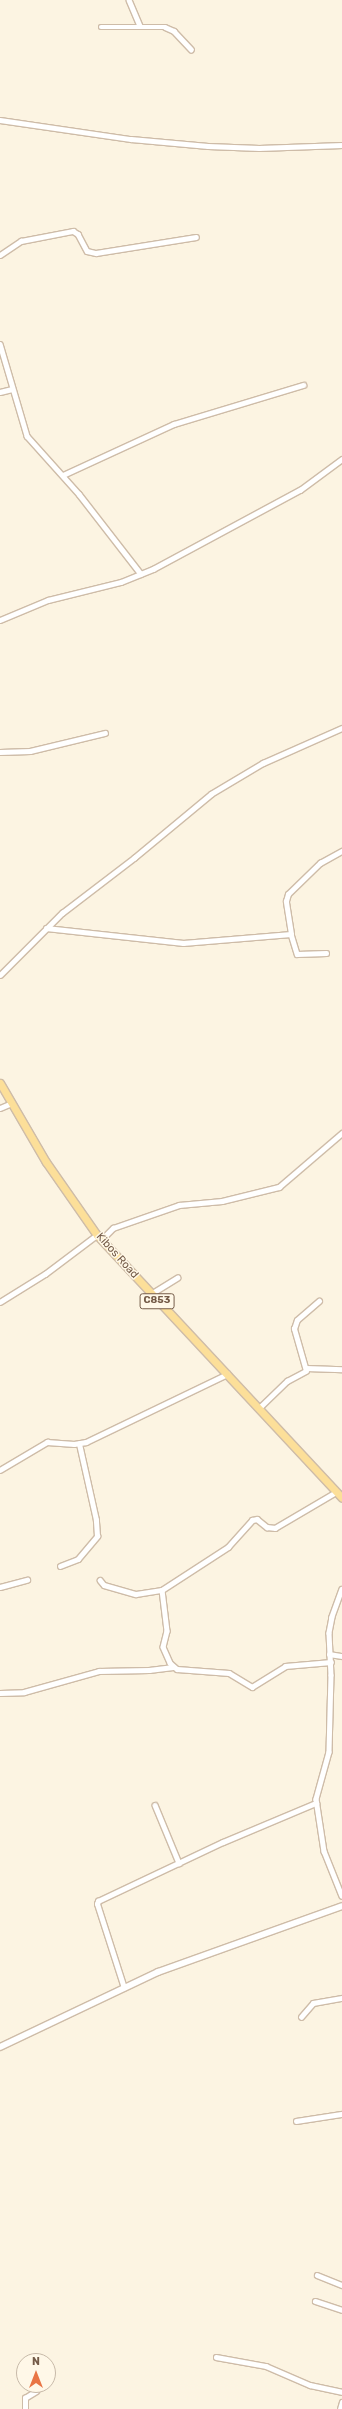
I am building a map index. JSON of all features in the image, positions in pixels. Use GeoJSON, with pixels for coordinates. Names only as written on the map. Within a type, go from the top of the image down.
{"type":"FeatureCollection","features":[{"type":"Feature","properties":{"kind":"main road","name":"Kibos Road"},"geometry":{"type":"LineString","coordinates":[[0,1083],[46,1162],[99,1238],[342,1498]]}},
{"type":"Feature","properties":{"kind":"street"},"geometry":{"type":"LineString","coordinates":[[129,0],[140,26]]}},
{"type":"Feature","properties":{"kind":"street"},"geometry":{"type":"LineString","coordinates":[[101,27],[140,26],[171,29],[190,49]]}},
{"type":"Feature","properties":{"kind":"street"},"geometry":{"type":"LineString","coordinates":[[0,120],[131,139],[208,146],[274,148],[342,145]]}},
{"type":"Feature","properties":{"kind":"street"},"geometry":{"type":"LineString","coordinates":[[0,255],[21,241],[73,231],[78,234],[87,251],[96,253],[196,237]]}},
{"type":"Feature","properties":{"kind":"street"},"geometry":{"type":"LineString","coordinates":[[0,344],[27,436],[63,475],[142,574]]}},
{"type":"Feature","properties":{"kind":"street"},"geometry":{"type":"LineString","coordinates":[[63,475],[174,424],[303,385]]}},
{"type":"Feature","properties":{"kind":"street"},"geometry":{"type":"LineString","coordinates":[[0,392],[12,389]]}},
{"type":"Feature","properties":{"kind":"street"},"geometry":{"type":"LineString","coordinates":[[0,620],[48,600],[142,574],[300,490],[342,459]]}},
{"type":"Feature","properties":{"kind":"street"},"geometry":{"type":"LineString","coordinates":[[0,975],[62,913],[134,858],[211,794],[263,763],[342,728]]}},
{"type":"Feature","properties":{"kind":"street"},"geometry":{"type":"LineString","coordinates":[[0,752],[30,751],[105,733]]}},
{"type":"Feature","properties":{"kind":"street"},"geometry":{"type":"LineString","coordinates":[[326,953],[297,954],[291,934],[286,901],[288,894],[320,863],[342,851]]}},
{"type":"Feature","properties":{"kind":"street"},"geometry":{"type":"LineString","coordinates":[[46,928],[183,943],[291,934]]}},
{"type":"Feature","properties":{"kind":"street"},"geometry":{"type":"LineString","coordinates":[[0,1108],[12,1103]]}},
{"type":"Feature","properties":{"kind":"street"},"geometry":{"type":"LineString","coordinates":[[0,1302],[114,1228],[179,1205],[222,1201],[280,1187],[342,1133]]}},
{"type":"Feature","properties":{"kind":"street"},"geometry":{"type":"LineString","coordinates":[[151,1294],[177,1278]]}},
{"type":"Feature","properties":{"kind":"street"},"geometry":{"type":"LineString","coordinates":[[259,1408],[287,1381],[303,1373],[306,1368],[294,1329],[297,1320],[319,1301]]}},
{"type":"Feature","properties":{"kind":"street"},"geometry":{"type":"LineString","coordinates":[[306,1368],[342,1369]]}},
{"type":"Feature","properties":{"kind":"street"},"geometry":{"type":"LineString","coordinates":[[0,1470],[47,1442],[79,1444],[226,1374]]}},
{"type":"Feature","properties":{"kind":"street"},"geometry":{"type":"LineString","coordinates":[[60,1566],[78,1559],[94,1542],[97,1536],[96,1520],[79,1444]]}},
{"type":"Feature","properties":{"kind":"street"},"geometry":{"type":"LineString","coordinates":[[100,1580],[104,1586],[136,1594],[162,1590],[228,1546],[252,1520],[257,1519],[270,1529],[275,1528],[336,1492]]}},
{"type":"Feature","properties":{"kind":"street"},"geometry":{"type":"LineString","coordinates":[[0,1587],[27,1580]]}},
{"type":"Feature","properties":{"kind":"street"},"geometry":{"type":"LineString","coordinates":[[342,1589],[330,1625],[329,1654],[331,1662],[329,1752],[321,1775],[316,1803],[324,1851],[342,1896]]}},
{"type":"Feature","properties":{"kind":"street"},"geometry":{"type":"LineString","coordinates":[[162,1590],[167,1631],[164,1647],[174,1667]]}},
{"type":"Feature","properties":{"kind":"street"},"geometry":{"type":"LineString","coordinates":[[329,1654],[342,1656]]}},
{"type":"Feature","properties":{"kind":"street"},"geometry":{"type":"LineString","coordinates":[[0,1693],[24,1692],[100,1670],[174,1667],[195,1672],[229,1673],[252,1686],[285,1666],[331,1662]]}},
{"type":"Feature","properties":{"kind":"street"},"geometry":{"type":"LineString","coordinates":[[124,1988],[97,1903],[179,1862],[316,1803]]}},
{"type":"Feature","properties":{"kind":"street"},"geometry":{"type":"LineString","coordinates":[[155,1805],[179,1862]]}},
{"type":"Feature","properties":{"kind":"street"},"geometry":{"type":"LineString","coordinates":[[0,2047],[124,1988],[253,1936],[342,1906]]}},
{"type":"Feature","properties":{"kind":"street"},"geometry":{"type":"LineString","coordinates":[[301,2017],[313,2003],[342,1998]]}},
{"type":"Feature","properties":{"kind":"street"},"geometry":{"type":"LineString","coordinates":[[296,2121],[342,2114]]}},
{"type":"Feature","properties":{"kind":"street"},"geometry":{"type":"LineString","coordinates":[[317,2276],[342,2285]]}},
{"type":"Feature","properties":{"kind":"street"},"geometry":{"type":"LineString","coordinates":[[315,2301],[342,2310]]}},
{"type":"Feature","properties":{"kind":"street"},"geometry":{"type":"LineString","coordinates":[[216,2357],[266,2366],[310,2385],[342,2392]]}},
{"type":"Feature","properties":{"kind":"street"},"geometry":{"type":"LineString","coordinates":[[25,2409],[25,2398],[34,2393]]}},
{"type":"Feature","properties":{"kind":"street"},"geometry":{"type":"LineString","coordinates":[[340,2409],[342,2402]]}}]}
